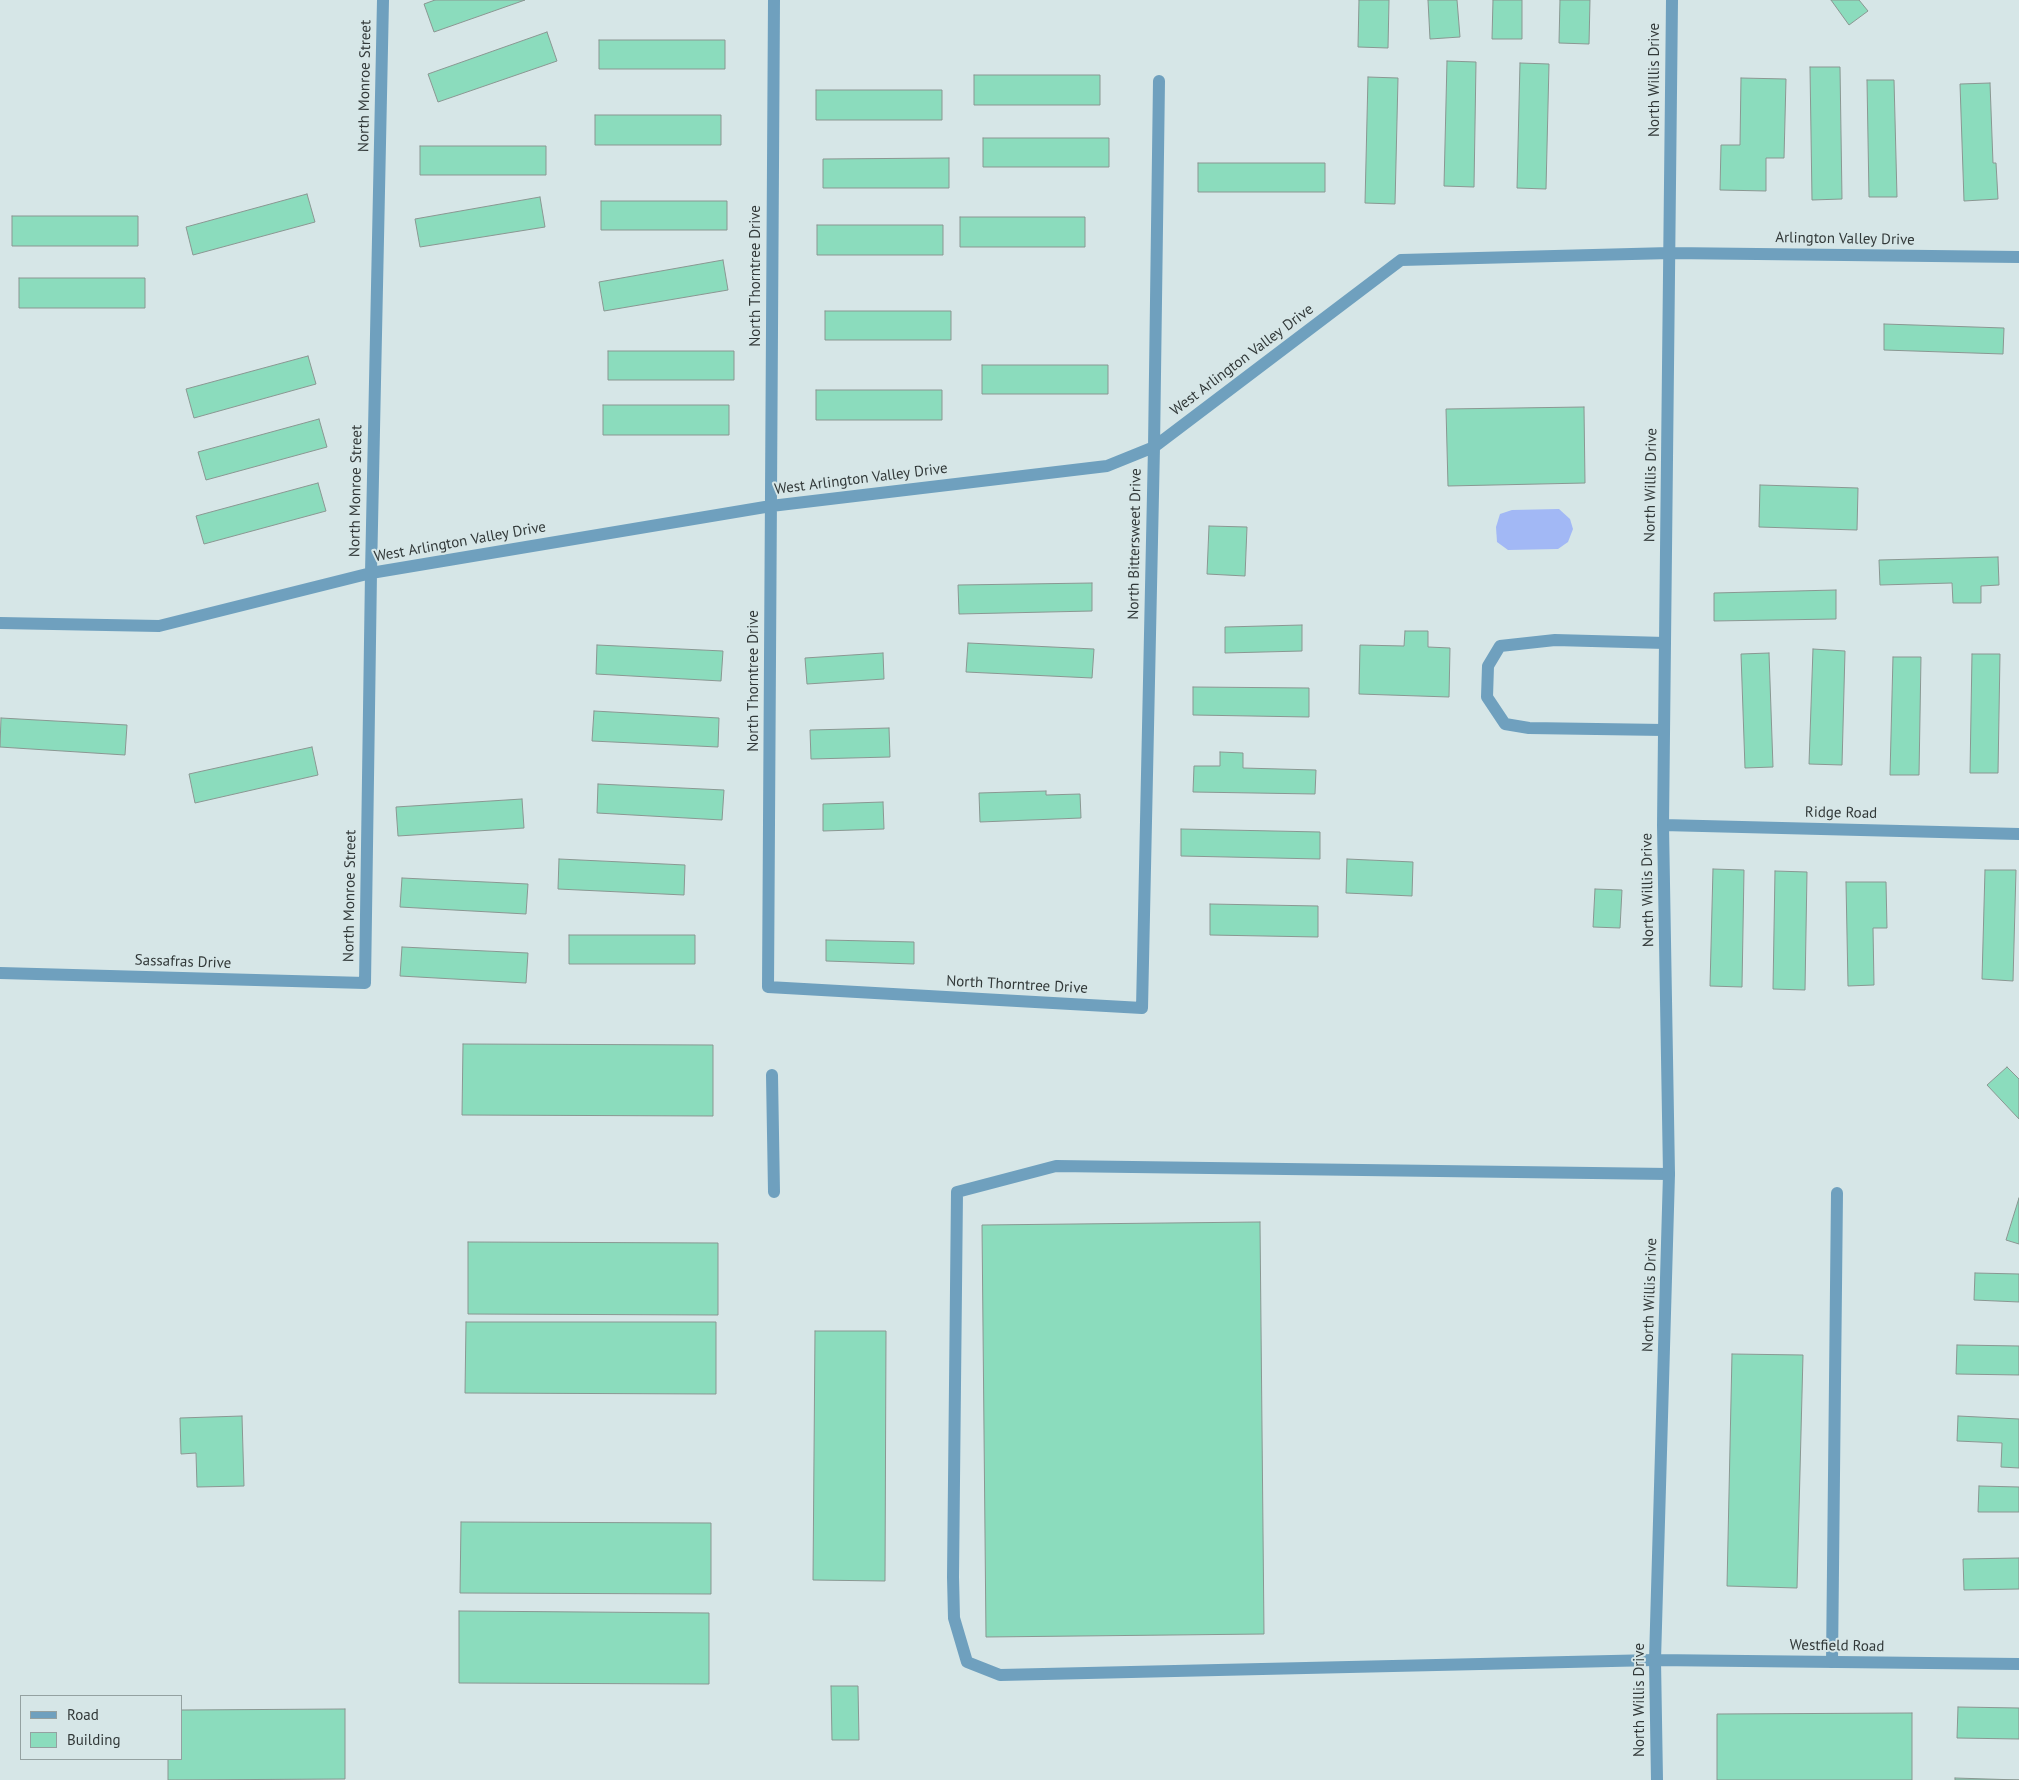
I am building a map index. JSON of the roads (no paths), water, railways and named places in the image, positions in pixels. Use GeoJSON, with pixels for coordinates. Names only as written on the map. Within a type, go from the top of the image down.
{"type":"FeatureCollection","features":[{"type":"Feature","properties":{"kind":"street","name":"North Monroe Street"},"geometry":{"type":"LineString","coordinates":[[366,983],[371,574],[382,0]]}},
{"type":"Feature","properties":{"kind":"street","name":"North Thorntree Drive"},"geometry":{"type":"LineString","coordinates":[[774,0],[768,987],[1142,1008]]}},
{"type":"Feature","properties":{"kind":"street","name":"North Willis Drive"},"geometry":{"type":"LineString","coordinates":[[1657,1780],[1655,1660],[1669,1174],[1663,825],[1672,0]]}},
{"type":"Feature","properties":{"kind":"street","name":"North Bittersweet Drive"},"geometry":{"type":"LineString","coordinates":[[1142,1008],[1154,447],[1159,81]]}},
{"type":"Feature","properties":{"kind":"street","name":"West Arlington Valley Drive"},"geometry":{"type":"LineString","coordinates":[[0,623],[159,626],[371,574],[771,506],[1107,466],[1154,447],[1401,260],[1670,254]]}},
{"type":"Feature","properties":{"kind":"street","name":"Arlington Valley Drive"},"geometry":{"type":"LineString","coordinates":[[1670,254],[2019,257]]}},
{"type":"Feature","properties":{"kind":"street"},"geometry":{"type":"LineString","coordinates":[[1664,730],[1529,728],[1505,724],[1487,697],[1488,666],[1500,646],[1554,640],[1666,643]]}},
{"type":"Feature","properties":{"kind":"street","name":"Ridge Road"},"geometry":{"type":"LineString","coordinates":[[1663,825],[2019,834]]}},
{"type":"Feature","properties":{"kind":"street","name":"Sassafras Drive"},"geometry":{"type":"LineString","coordinates":[[0,973],[366,983]]}},
{"type":"Feature","properties":{"kind":"street"},"geometry":{"type":"LineString","coordinates":[[772,1075],[774,1192]]}},
{"type":"Feature","properties":{"kind":"street","name":"Westfield Road"},"geometry":{"type":"LineString","coordinates":[[1669,1174],[1056,1166],[957,1192],[953,1577],[954,1618],[967,1662],[1000,1675],[1655,1660],[2019,1664]]}},
{"type":"Feature","properties":{"kind":"street"},"geometry":{"type":"LineString","coordinates":[[1832,1662],[1837,1193]]}},
{"type":"Feature","properties":{"kind":"water"},"geometry":{"type":"Polygon","coordinates":[[[1559,509],[1570,519],[1573,529],[1568,542],[1558,549],[1508,550],[1497,542],[1496,527],[1500,514],[1512,510],[1559,509]]]}}]}
